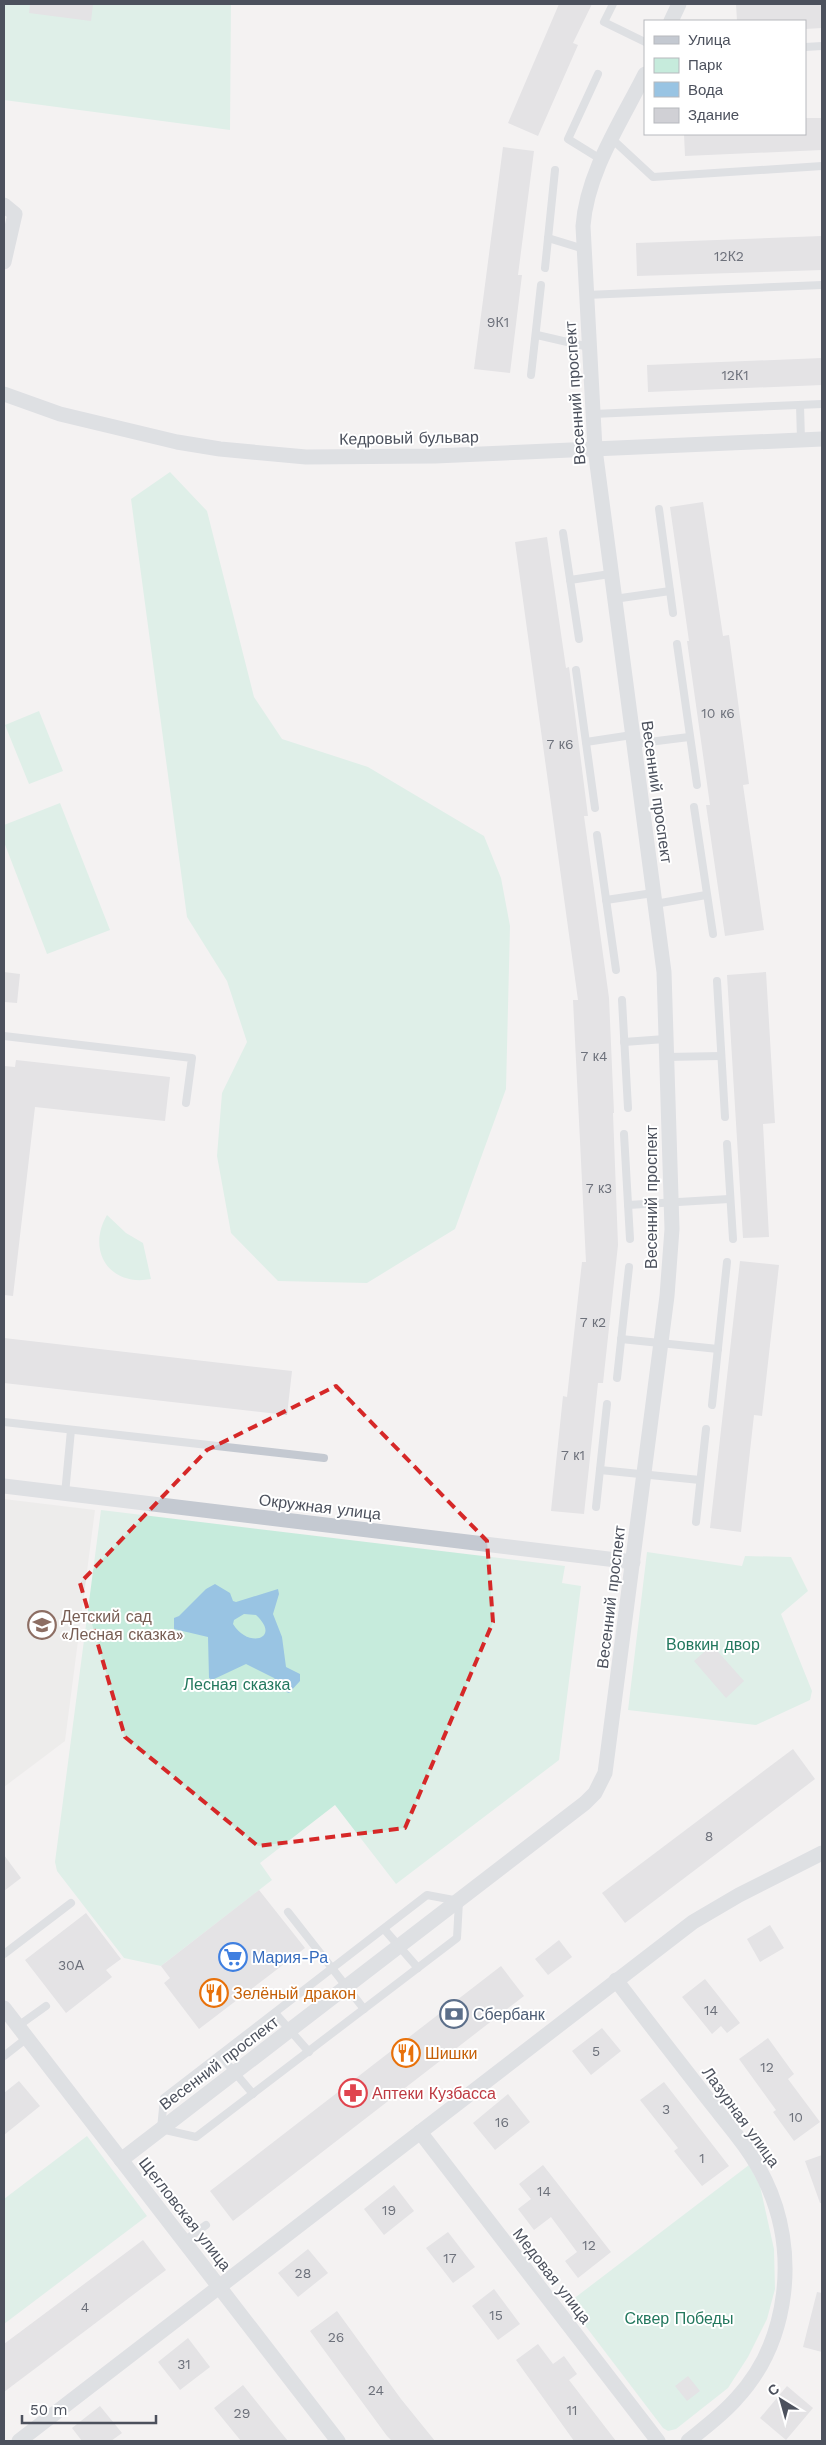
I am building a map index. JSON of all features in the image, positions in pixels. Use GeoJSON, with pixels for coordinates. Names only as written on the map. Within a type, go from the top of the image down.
{"type":"FeatureCollection","features":[{"type":"Feature","properties":{"kind":"street"},"geometry":{"type":"LineString","coordinates":[[671,20],[679,4]]}},
{"type":"Feature","properties":{"kind":"street","name":"Весенний проспект"},"geometry":{"type":"LineString","coordinates":[[122,2160],[236,2074],[290,2030],[585,1803],[601,1784],[608,1757],[672,1249],[664,972],[594,449],[584,249],[585,206],[590,185],[644,76]]}},
{"type":"Feature","properties":{"kind":"street"},"geometry":{"type":"LineString","coordinates":[[4,205],[15,214],[4,262]]}},
{"type":"Feature","properties":{"kind":"street","name":"Кедровый бульвар"},"geometry":{"type":"LineString","coordinates":[[4,394],[60,414],[130,432],[177,442],[259,453],[356,457],[822,439]]}},
{"type":"Feature","properties":{"kind":"street","name":"Окружная улица"},"geometry":{"type":"LineString","coordinates":[[4,1486],[633,1562]]}},
{"type":"Feature","properties":{"kind":"street"},"geometry":{"type":"LineString","coordinates":[[19,2441],[692,1922],[739,1895],[822,1853]]}},
{"type":"Feature","properties":{"kind":"street","name":"Лазурная улица"},"geometry":{"type":"LineString","coordinates":[[616,1980],[754,2159],[774,2199],[785,2250],[786,2270],[780,2312],[772,2340],[756,2372],[737,2398],[688,2441]]}},
{"type":"Feature","properties":{"kind":"street","name":"Щегловская улица"},"geometry":{"type":"LineString","coordinates":[[4,2008],[338,2441]]}},
{"type":"Feature","properties":{"kind":"street","name":"Медовая улица"},"geometry":{"type":"LineString","coordinates":[[420,2132],[658,2441]]}},
{"type":"Feature","properties":{"kind":"lane"},"geometry":{"type":"LineString","coordinates":[[613,4],[604,22],[644,42]]}},
{"type":"Feature","properties":{"kind":"lane"},"geometry":{"type":"LineString","coordinates":[[806,47],[822,46]]}},
{"type":"Feature","properties":{"kind":"lane"},"geometry":{"type":"LineString","coordinates":[[598,74],[568,139],[602,160]]}},
{"type":"Feature","properties":{"kind":"lane"},"geometry":{"type":"LineString","coordinates":[[612,139],[653,177],[822,166]]}},
{"type":"Feature","properties":{"kind":"lane"},"geometry":{"type":"LineString","coordinates":[[545,268],[555,170]]}},
{"type":"Feature","properties":{"kind":"lane"},"geometry":{"type":"LineString","coordinates":[[548,238],[584,249]]}},
{"type":"Feature","properties":{"kind":"lane"},"geometry":{"type":"LineString","coordinates":[[531,375],[537,335],[541,285]]}},
{"type":"Feature","properties":{"kind":"lane"},"geometry":{"type":"LineString","coordinates":[[586,294],[822,285]]}},
{"type":"Feature","properties":{"kind":"lane"},"geometry":{"type":"LineString","coordinates":[[537,335],[589,347]]}},
{"type":"Feature","properties":{"kind":"lane"},"geometry":{"type":"LineString","coordinates":[[593,414],[822,404]]}},
{"type":"Feature","properties":{"kind":"lane"},"geometry":{"type":"LineString","coordinates":[[800,405],[801,440]]}},
{"type":"Feature","properties":{"kind":"lane"},"geometry":{"type":"LineString","coordinates":[[658,509],[673,613]]}},
{"type":"Feature","properties":{"kind":"lane"},"geometry":{"type":"LineString","coordinates":[[563,533],[579,639]]}},
{"type":"Feature","properties":{"kind":"lane"},"geometry":{"type":"LineString","coordinates":[[570,580],[610,574]]}},
{"type":"Feature","properties":{"kind":"lane"},"geometry":{"type":"LineString","coordinates":[[614,599],[670,591]]}},
{"type":"Feature","properties":{"kind":"lane"},"geometry":{"type":"LineString","coordinates":[[677,644],[697,786]]}},
{"type":"Feature","properties":{"kind":"lane"},"geometry":{"type":"LineString","coordinates":[[576,670],[595,808]]}},
{"type":"Feature","properties":{"kind":"lane"},"geometry":{"type":"LineString","coordinates":[[586,742],[689,737]]}},
{"type":"Feature","properties":{"kind":"lane"},"geometry":{"type":"LineString","coordinates":[[694,807],[713,934]]}},
{"type":"Feature","properties":{"kind":"lane"},"geometry":{"type":"LineString","coordinates":[[597,835],[616,970]]}},
{"type":"Feature","properties":{"kind":"lane"},"geometry":{"type":"LineString","coordinates":[[606,900],[706,896]]}},
{"type":"Feature","properties":{"kind":"lane"},"geometry":{"type":"LineString","coordinates":[[717,981],[725,1117]]}},
{"type":"Feature","properties":{"kind":"lane"},"geometry":{"type":"LineString","coordinates":[[622,1000],[628,1108]]}},
{"type":"Feature","properties":{"kind":"lane"},"geometry":{"type":"LineString","coordinates":[[4,1036],[192,1058],[186,1103]]}},
{"type":"Feature","properties":{"kind":"lane"},"geometry":{"type":"LineString","coordinates":[[624,1042],[665,1039]]}},
{"type":"Feature","properties":{"kind":"lane"},"geometry":{"type":"LineString","coordinates":[[666,1057],[721,1056]]}},
{"type":"Feature","properties":{"kind":"lane"},"geometry":{"type":"LineString","coordinates":[[624,1134],[630,1239]]}},
{"type":"Feature","properties":{"kind":"lane"},"geometry":{"type":"LineString","coordinates":[[727,1144],[729,1199],[733,1238]]}},
{"type":"Feature","properties":{"kind":"lane"},"geometry":{"type":"LineString","coordinates":[[628,1205],[729,1199]]}},
{"type":"Feature","properties":{"kind":"lane"},"geometry":{"type":"LineString","coordinates":[[712,1405],[727,1262]]}},
{"type":"Feature","properties":{"kind":"lane"},"geometry":{"type":"LineString","coordinates":[[617,1378],[628,1267]]}},
{"type":"Feature","properties":{"kind":"lane"},"geometry":{"type":"LineString","coordinates":[[621,1339],[718,1350]]}},
{"type":"Feature","properties":{"kind":"lane"},"geometry":{"type":"LineString","coordinates":[[596,1507],[607,1404]]}},
{"type":"Feature","properties":{"kind":"lane"},"geometry":{"type":"LineString","coordinates":[[4,1422],[324,1458]]}},
{"type":"Feature","properties":{"kind":"lane"},"geometry":{"type":"LineString","coordinates":[[696,1522],[706,1429]]}},
{"type":"Feature","properties":{"kind":"lane"},"geometry":{"type":"LineString","coordinates":[[64,1494],[71,1430]]}},
{"type":"Feature","properties":{"kind":"lane"},"geometry":{"type":"LineString","coordinates":[[600,1470],[700,1480]]}},
{"type":"Feature","properties":{"kind":"lane"},"geometry":{"type":"LineString","coordinates":[[427,1895],[459,1901],[457,1938],[309,2052],[196,2137],[161,2129],[164,2098],[427,1895]]}},
{"type":"Feature","properties":{"kind":"lane"},"geometry":{"type":"LineString","coordinates":[[4,1954],[71,1903]]}},
{"type":"Feature","properties":{"kind":"lane"},"geometry":{"type":"LineString","coordinates":[[288,1912],[364,2009]]}},
{"type":"Feature","properties":{"kind":"lane"},"geometry":{"type":"LineString","coordinates":[[384,1929],[418,1968]]}},
{"type":"Feature","properties":{"kind":"lane"},"geometry":{"type":"LineString","coordinates":[[4,2056],[22,2032],[46,2006]]}},
{"type":"Feature","properties":{"kind":"lane"},"geometry":{"type":"LineString","coordinates":[[275,2013],[309,2052]]}},
{"type":"Feature","properties":{"kind":"lane"},"geometry":{"type":"LineString","coordinates":[[220,2055],[253,2094]]}},
{"type":"Feature","properties":{"kind":"lane"},"geometry":{"type":"LineString","coordinates":[[184,2241],[206,2225]]}},
{"type":"Feature","properties":{"kind":"highlighted area"},"geometry":{"type":"Polygon","coordinates":[[[336,1386],[487,1541],[493,1622],[405,1828],[258,1846],[125,1737],[80,1583],[207,1450],[336,1386]]]}},
{"type":"Feature","properties":{"kind":"shaded area","name":"Детский сад «Лесная сказка»"},"geometry":{"type":"Polygon","coordinates":[[[4,1499],[95,1510],[65,1741],[4,1787],[4,1499]]]}},
{"type":"Feature","properties":{"kind":"green space"},"geometry":{"type":"Polygon","coordinates":[[[4,4],[231,4],[230,130],[4,100],[4,4]]]}},
{"type":"Feature","properties":{"kind":"green space"},"geometry":{"type":"Polygon","coordinates":[[[170,472],[207,511],[254,697],[282,739],[368,767],[484,836],[501,878],[510,926],[506,1089],[455,1229],[367,1283],[278,1281],[231,1233],[217,1156],[222,1093],[247,1042],[227,981],[187,917],[131,499],[170,472]]]}},
{"type":"Feature","properties":{"kind":"green space"},"geometry":{"type":"Polygon","coordinates":[[[39,711],[63,771],[29,784],[5,725],[39,711]]]}},
{"type":"Feature","properties":{"kind":"green space"},"geometry":{"type":"Polygon","coordinates":[[[60,803],[110,930],[47,954],[4,842],[4,825],[60,803]]]}},
{"type":"Feature","properties":{"kind":"green space"},"geometry":{"type":"Polygon","coordinates":[[[107,1215],[126,1233],[143,1243],[151,1279],[136,1280],[124,1277],[114,1272],[106,1264],[101,1253],[99,1241],[101,1228],[107,1215]]]}},
{"type":"Feature","properties":{"kind":"green space","name":"Лесная сказка"},"geometry":{"type":"Polygon","coordinates":[[[101,1510],[565,1566],[562,1583],[581,1586],[559,1760],[396,1884],[335,1805],[260,1863],[272,1880],[161,1966],[124,1958],[57,1871],[55,1862],[101,1510]]]}},
{"type":"Feature","properties":{"kind":"green space","name":"Вовкин двор"},"geometry":{"type":"Polygon","coordinates":[[[647,1552],[742,1566],[745,1556],[791,1557],[808,1591],[781,1614],[812,1691],[810,1700],[756,1725],[628,1710],[647,1552]]]}},
{"type":"Feature","properties":{"kind":"green space"},"geometry":{"type":"Polygon","coordinates":[[[87,2136],[147,2216],[4,2324],[4,2199],[87,2136]]]}},
{"type":"Feature","properties":{"kind":"green space","name":"Сквер Победы"},"geometry":{"type":"Polygon","coordinates":[[[749,2165],[760,2186],[774,2249],[775,2289],[767,2319],[748,2357],[728,2388],[676,2429],[668,2431],[663,2428],[568,2303],[749,2165]]]}},
{"type":"Feature","properties":{"kind":"water"},"geometry":{"type":"Polygon","coordinates":[[[215,1584],[230,1593],[233,1601],[236,1602],[278,1589],[279,1594],[273,1614],[282,1637],[286,1667],[300,1674],[300,1681],[289,1693],[284,1691],[274,1678],[246,1664],[212,1680],[209,1678],[208,1637],[174,1629],[174,1618],[179,1616],[206,1589],[215,1584]],[[244,1614],[234,1620],[233,1624],[239,1632],[247,1637],[260,1638],[264,1635],[265,1630],[263,1623],[256,1615],[244,1614]]]}},
{"type":"Feature","properties":{"kind":"building"},"geometry":{"type":"Polygon","coordinates":[[[30,4],[93,4],[91,21],[29,13],[30,4]]]}},
{"type":"Feature","properties":{"kind":"building"},"geometry":{"type":"Polygon","coordinates":[[[559,4],[592,4],[573,43],[578,45],[538,136],[508,123],[559,4]]]}},
{"type":"Feature","properties":{"kind":"building"},"geometry":{"type":"Polygon","coordinates":[[[736,4],[822,4],[822,28],[806,29],[806,20],[737,20],[736,4]]]}},
{"type":"Feature","properties":{"kind":"building"},"geometry":{"type":"Polygon","coordinates":[[[806,118],[822,118],[822,150],[685,156],[684,135],[806,135],[806,118]]]}},
{"type":"Feature","properties":{"kind":"building"},"geometry":{"type":"Polygon","coordinates":[[[503,147],[534,151],[518,275],[522,275],[510,373],[474,369],[503,147]]]}},
{"type":"Feature","properties":{"kind":"building"},"geometry":{"type":"Polygon","coordinates":[[[822,236],[822,270],[637,276],[636,243],[822,236]]]}},
{"type":"Feature","properties":{"kind":"building"},"geometry":{"type":"Polygon","coordinates":[[[822,358],[822,385],[648,392],[647,365],[822,358]]]}},
{"type":"Feature","properties":{"kind":"building"},"geometry":{"type":"Polygon","coordinates":[[[703,502],[723,636],[729,635],[749,784],[743,785],[764,930],[725,936],[706,805],[710,805],[670,507],[703,502]]]}},
{"type":"Feature","properties":{"kind":"building"},"geometry":{"type":"Polygon","coordinates":[[[547,537],[566,668],[569,667],[588,816],[584,816],[609,998],[614,1113],[618,1245],[603,1383],[598,1383],[584,1514],[551,1511],[563,1396],[567,1397],[582,1262],[586,1262],[573,1000],[578,1000],[515,542],[547,537]]]}},
{"type":"Feature","properties":{"kind":"building"},"geometry":{"type":"Polygon","coordinates":[[[4,972],[20,974],[17,1003],[4,1002],[4,972]]]}},
{"type":"Feature","properties":{"kind":"building"},"geometry":{"type":"Polygon","coordinates":[[[766,972],[775,1123],[763,1124],[769,1237],[743,1238],[727,975],[766,972]]]}},
{"type":"Feature","properties":{"kind":"building"},"geometry":{"type":"Polygon","coordinates":[[[16,1060],[170,1077],[165,1121],[35,1107],[13,1296],[4,1295],[4,1066],[15,1067],[16,1060]]]}},
{"type":"Feature","properties":{"kind":"building"},"geometry":{"type":"Polygon","coordinates":[[[740,1261],[779,1265],[762,1416],[754,1415],[741,1532],[710,1528],[740,1261]]]}},
{"type":"Feature","properties":{"kind":"building"},"geometry":{"type":"Polygon","coordinates":[[[4,1338],[292,1371],[287,1415],[4,1383],[4,1338]]]}},
{"type":"Feature","properties":{"kind":"building"},"geometry":{"type":"Polygon","coordinates":[[[712,1645],[744,1681],[726,1698],[694,1661],[712,1645]]]}},
{"type":"Feature","properties":{"kind":"building"},"geometry":{"type":"Polygon","coordinates":[[[793,1749],[815,1779],[625,1923],[602,1893],[793,1749]]]}},
{"type":"Feature","properties":{"kind":"building"},"geometry":{"type":"Polygon","coordinates":[[[4,1855],[21,1878],[4,1891],[4,1855]]]}},
{"type":"Feature","properties":{"kind":"building","name":"Мария-Ра"},"geometry":{"type":"Polygon","coordinates":[[[259,1890],[305,1948],[199,2029],[164,1983],[170,1978],[161,1966],[259,1890]]]}},
{"type":"Feature","properties":{"kind":"building"},"geometry":{"type":"Polygon","coordinates":[[[86,1913],[121,1959],[106,1970],[112,1977],[66,2013],[25,1960],[86,1913]]]}},
{"type":"Feature","properties":{"kind":"building"},"geometry":{"type":"Polygon","coordinates":[[[770,1925],[784,1948],[760,1962],[747,1939],[770,1925]]]}},
{"type":"Feature","properties":{"kind":"building"},"geometry":{"type":"Polygon","coordinates":[[[559,1940],[572,1957],[548,1975],[535,1959],[559,1940]]]}},
{"type":"Feature","properties":{"kind":"building"},"geometry":{"type":"Polygon","coordinates":[[[501,1966],[524,1996],[233,2221],[210,2191],[501,1966]]]}},
{"type":"Feature","properties":{"kind":"building"},"geometry":{"type":"Polygon","coordinates":[[[705,1979],[740,2023],[727,2033],[721,2026],[712,2034],[682,1997],[705,1979]]]}},
{"type":"Feature","properties":{"kind":"building"},"geometry":{"type":"Polygon","coordinates":[[[602,2028],[621,2051],[591,2075],[572,2051],[602,2028]]]}},
{"type":"Feature","properties":{"kind":"building"},"geometry":{"type":"Polygon","coordinates":[[[768,2038],[794,2074],[788,2079],[820,2122],[794,2141],[773,2112],[776,2110],[739,2059],[768,2038]]]}},
{"type":"Feature","properties":{"kind":"building"},"geometry":{"type":"Polygon","coordinates":[[[19,2081],[40,2106],[4,2135],[4,2093],[19,2081]]]}},
{"type":"Feature","properties":{"kind":"building"},"geometry":{"type":"Polygon","coordinates":[[[664,2082],[729,2166],[702,2186],[674,2151],[678,2148],[640,2100],[664,2082]]]}},
{"type":"Feature","properties":{"kind":"building"},"geometry":{"type":"Polygon","coordinates":[[[508,2094],[530,2122],[495,2150],[473,2123],[508,2094]]]}},
{"type":"Feature","properties":{"kind":"building"},"geometry":{"type":"Polygon","coordinates":[[[822,2155],[822,2203],[820,2203],[805,2161],[822,2155]]]}},
{"type":"Feature","properties":{"kind":"building"},"geometry":{"type":"Polygon","coordinates":[[[543,2165],[611,2252],[578,2278],[565,2261],[577,2252],[551,2217],[534,2230],[518,2209],[531,2199],[519,2184],[543,2165]]]}},
{"type":"Feature","properties":{"kind":"building"},"geometry":{"type":"Polygon","coordinates":[[[394,2185],[414,2211],[384,2235],[364,2209],[394,2185]]]}},
{"type":"Feature","properties":{"kind":"building"},"geometry":{"type":"Polygon","coordinates":[[[448,2232],[475,2267],[453,2283],[426,2248],[448,2232]]]}},
{"type":"Feature","properties":{"kind":"building"},"geometry":{"type":"Polygon","coordinates":[[[143,2240],[166,2270],[4,2392],[4,2344],[143,2240]]]}},
{"type":"Feature","properties":{"kind":"building"},"geometry":{"type":"Polygon","coordinates":[[[308,2249],[328,2273],[298,2297],[278,2273],[308,2249]]]}},
{"type":"Feature","properties":{"kind":"building"},"geometry":{"type":"Polygon","coordinates":[[[494,2289],[520,2324],[498,2340],[472,2306],[494,2289]]]}},
{"type":"Feature","properties":{"kind":"building"},"geometry":{"type":"Polygon","coordinates":[[[817,2292],[822,2293],[822,2352],[803,2347],[817,2292]]]}},
{"type":"Feature","properties":{"kind":"building"},"geometry":{"type":"Polygon","coordinates":[[[337,2311],[401,2399],[435,2441],[392,2441],[387,2436],[310,2331],[337,2311]]]}},
{"type":"Feature","properties":{"kind":"building"},"geometry":{"type":"Polygon","coordinates":[[[188,2338],[210,2367],[180,2390],[158,2362],[188,2338]]]}},
{"type":"Feature","properties":{"kind":"building"},"geometry":{"type":"Polygon","coordinates":[[[538,2344],[553,2364],[564,2356],[577,2374],[569,2380],[616,2441],[574,2441],[516,2360],[538,2344]]]}},
{"type":"Feature","properties":{"kind":"building"},"geometry":{"type":"Polygon","coordinates":[[[688,2376],[700,2391],[687,2401],[675,2386],[688,2376]]]}},
{"type":"Feature","properties":{"kind":"building"},"geometry":{"type":"Polygon","coordinates":[[[243,2385],[288,2441],[241,2441],[214,2408],[243,2385]]]}},
{"type":"Feature","properties":{"kind":"building"},"geometry":{"type":"Polygon","coordinates":[[[787,2386],[813,2408],[786,2440],[760,2418],[787,2386]]]}},
{"type":"Feature","properties":{"kind":"building"},"geometry":{"type":"Polygon","coordinates":[[[100,2406],[122,2433],[111,2441],[82,2441],[72,2428],[100,2406]]]}},
{"type":"Feature","properties":{"kind":"place","name":"Детский сад «Лесная сказка»"},"geometry":{"type":"Point","coordinates":[42,1625]}},
{"type":"Feature","properties":{"kind":"place","name":"Мария-Ра"},"geometry":{"type":"Point","coordinates":[233,1957]}},
{"type":"Feature","properties":{"kind":"place","name":"Зелёный дракон"},"geometry":{"type":"Point","coordinates":[214,1993]}},
{"type":"Feature","properties":{"kind":"place","name":"Сбербанк"},"geometry":{"type":"Point","coordinates":[454,2014]}},
{"type":"Feature","properties":{"kind":"place","name":"Шишки"},"geometry":{"type":"Point","coordinates":[406,2053]}},
{"type":"Feature","properties":{"kind":"place","name":"Аптеки Кузбасса"},"geometry":{"type":"Point","coordinates":[353,2093]}}]}
